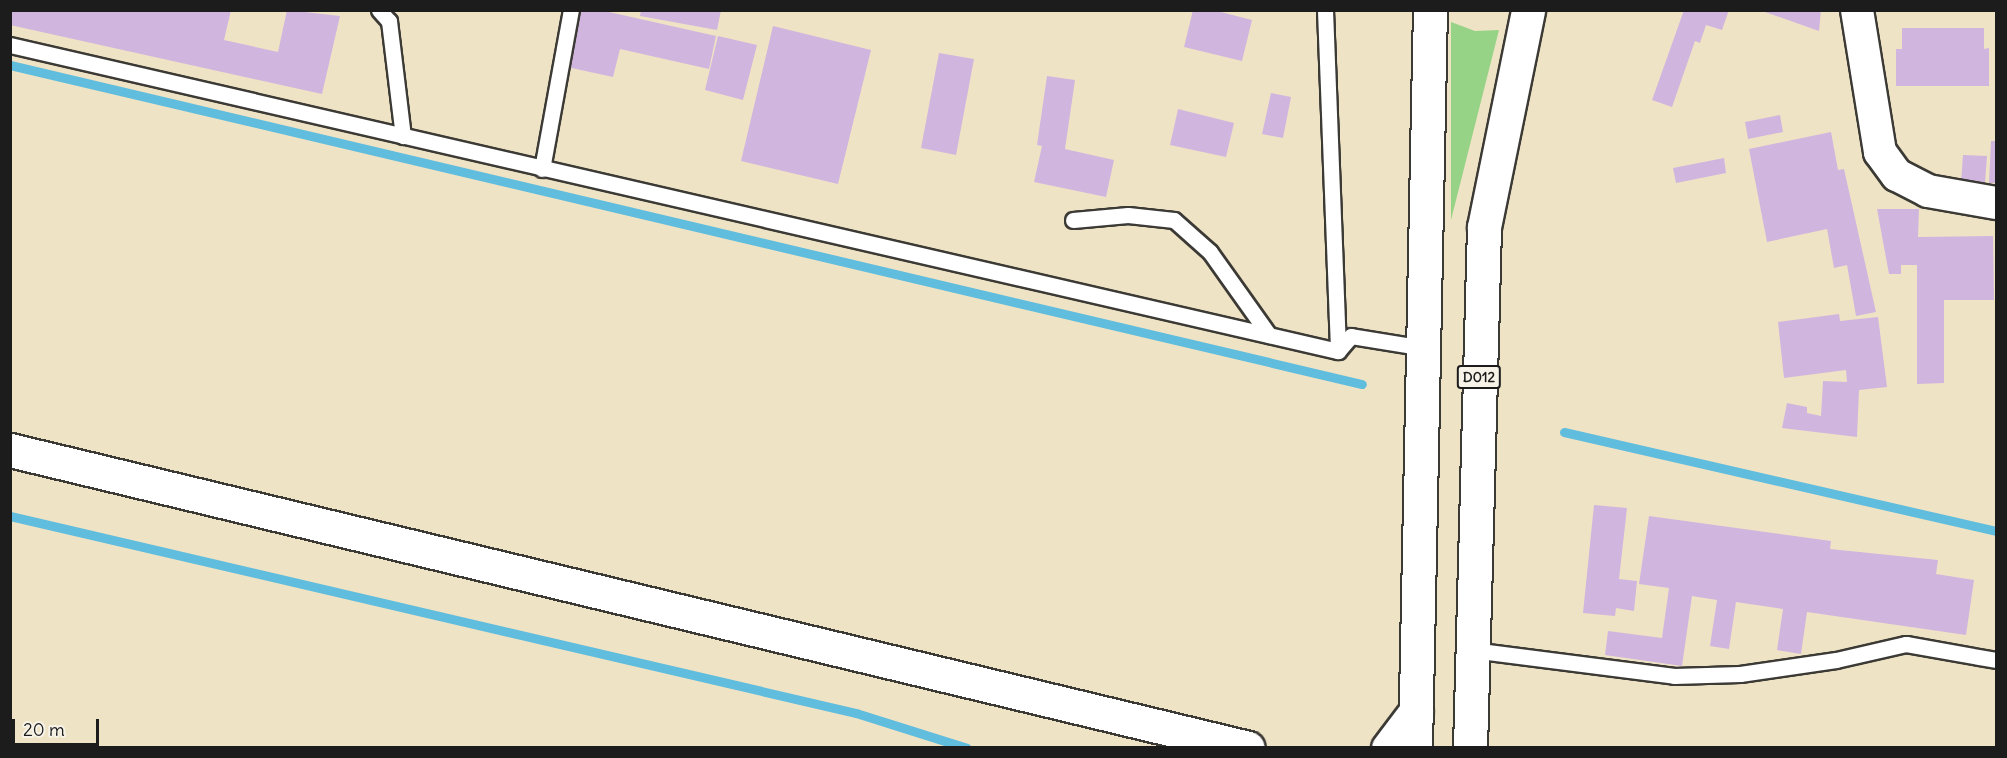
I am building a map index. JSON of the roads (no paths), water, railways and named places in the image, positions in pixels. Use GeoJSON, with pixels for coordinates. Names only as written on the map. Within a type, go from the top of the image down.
{"type":"FeatureCollection","features":[{"type":"Feature","properties":{"kind":"main road"},"geometry":{"type":"LineString","coordinates":[[1415,747],[1425,348],[1430,10]]}},
{"type":"Feature","properties":{"kind":"main road","name":"D012"},"geometry":{"type":"LineString","coordinates":[[1470,747],[1484,227],[1527,10]]}},
{"type":"Feature","properties":{"kind":"main road"},"geometry":{"type":"LineString","coordinates":[[10,450],[1248,747]]}},
{"type":"Feature","properties":{"kind":"main road"},"geometry":{"type":"LineString","coordinates":[[1388,747],[1416,711]]}},
{"type":"Feature","properties":{"kind":"street"},"geometry":{"type":"LineString","coordinates":[[1857,10],[1880,152],[1897,175],[1928,191],[1996,203]]}},
{"type":"Feature","properties":{"kind":"lane"},"geometry":{"type":"LineString","coordinates":[[379,10],[389,21],[404,136]]}},
{"type":"Feature","properties":{"kind":"lane"},"geometry":{"type":"LineString","coordinates":[[542,170],[571,10]]}},
{"type":"Feature","properties":{"kind":"lane"},"geometry":{"type":"LineString","coordinates":[[1325,10],[1338,351]]}},
{"type":"Feature","properties":{"kind":"lane"},"geometry":{"type":"LineString","coordinates":[[10,45],[542,170],[1338,351]]}},
{"type":"Feature","properties":{"kind":"lane"},"geometry":{"type":"LineString","coordinates":[[1073,220],[1128,214],[1174,220],[1210,252],[1269,335]]}},
{"type":"Feature","properties":{"kind":"lane"},"geometry":{"type":"LineString","coordinates":[[1338,351],[1351,336],[1425,348]]}},
{"type":"Feature","properties":{"kind":"lane"},"geometry":{"type":"LineString","coordinates":[[1472,650],[1674,676],[1740,674],[1836,660],[1906,644],[1996,660]]}},
{"type":"Feature","properties":{"kind":"waterway"},"geometry":{"type":"LineString","coordinates":[[10,65],[1362,384]]}},
{"type":"Feature","properties":{"kind":"waterway"},"geometry":{"type":"LineString","coordinates":[[1564,432],[1996,531]]}},
{"type":"Feature","properties":{"kind":"waterway"},"geometry":{"type":"LineString","coordinates":[[10,516],[856,713],[967,748]]}}]}
